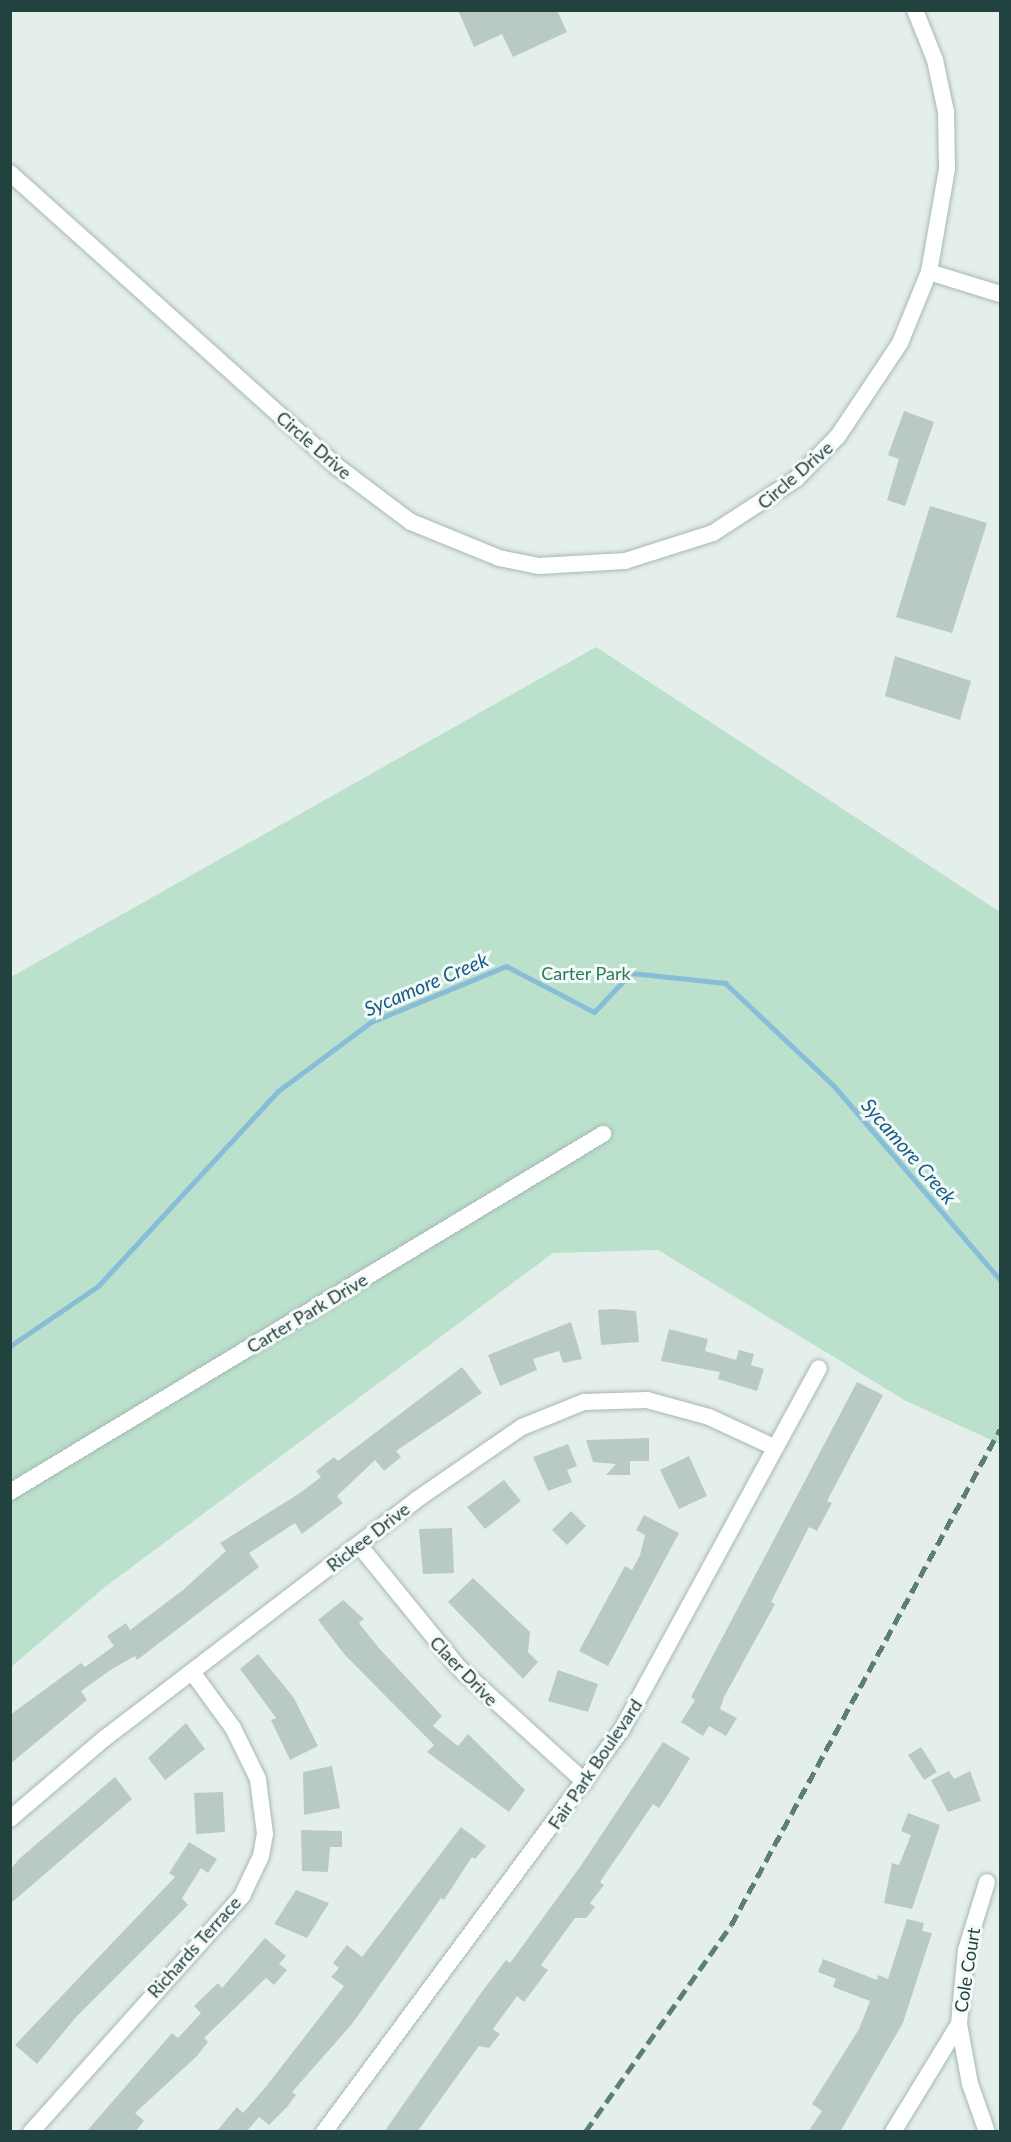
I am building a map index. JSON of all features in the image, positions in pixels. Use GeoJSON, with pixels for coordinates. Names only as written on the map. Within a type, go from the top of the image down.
{"type":"FeatureCollection","features":[{"type":"Feature","properties":{"kind":"street","name":"Circle Drive"},"geometry":{"type":"LineString","coordinates":[[10,173],[375,498],[459,546],[539,566],[625,561],[671,550],[714,533],[763,503],[838,436],[873,390],[929,272],[947,169],[946,112],[935,60],[915,10]]}},
{"type":"Feature","properties":{"kind":"street"},"geometry":{"type":"LineString","coordinates":[[929,272],[1000,294]]}},
{"type":"Feature","properties":{"kind":"street","name":"Carter Park Drive"},"geometry":{"type":"LineString","coordinates":[[10,1492],[603,1134]]}},
{"type":"Feature","properties":{"kind":"street","name":"Fair Park Boulevard"},"geometry":{"type":"LineString","coordinates":[[324,2132],[585,1782],[656,1672],[774,1447],[819,1368]]}},
{"type":"Feature","properties":{"kind":"street","name":"Rickee Drive"},"geometry":{"type":"LineString","coordinates":[[10,1819],[192,1672],[494,1443],[584,1402],[647,1400],[710,1417],[774,1447]]}},
{"type":"Feature","properties":{"kind":"street","name":"Claer Drive"},"geometry":{"type":"LineString","coordinates":[[359,1545],[458,1668],[585,1782]]}},
{"type":"Feature","properties":{"kind":"street","name":"Richards Terrace"},"geometry":{"type":"LineString","coordinates":[[31,2132],[242,1896],[261,1856],[264,1806],[255,1771],[233,1728],[192,1672]]}},
{"type":"Feature","properties":{"kind":"street","name":"Cole Court"},"geometry":{"type":"LineString","coordinates":[[958,2024],[966,1950],[987,1882]]}},
{"type":"Feature","properties":{"kind":"street"},"geometry":{"type":"LineString","coordinates":[[893,2132],[958,2024]]}},
{"type":"Feature","properties":{"kind":"street"},"geometry":{"type":"LineString","coordinates":[[958,2024],[970,2085],[987,2132]]}},
{"type":"Feature","properties":{"kind":"green space","name":"Carter Park"},"geometry":{"type":"Polygon","coordinates":[[[596,647],[1000,912],[1000,1444],[906,1401],[658,1250],[553,1253],[105,1587],[11,1667],[11,977],[596,647]]]}},
{"type":"Feature","properties":{"kind":"building"},"geometry":{"type":"Polygon","coordinates":[[[458,10],[557,10],[567,32],[513,57],[502,34],[474,47],[458,10]]]}},
{"type":"Feature","properties":{"kind":"building"},"geometry":{"type":"Polygon","coordinates":[[[904,411],[934,422],[905,506],[887,500],[899,459],[888,455],[904,411]]]}},
{"type":"Feature","properties":{"kind":"building"},"geometry":{"type":"Polygon","coordinates":[[[930,506],[987,523],[952,633],[896,617],[930,506]]]}},
{"type":"Feature","properties":{"kind":"building"},"geometry":{"type":"Polygon","coordinates":[[[895,656],[971,681],[960,720],[885,696],[895,656]]]}},
{"type":"Feature","properties":{"kind":"building"},"geometry":{"type":"Polygon","coordinates":[[[598,1310],[636,1311],[639,1342],[601,1345],[598,1310]]]}},
{"type":"Feature","properties":{"kind":"building"},"geometry":{"type":"Polygon","coordinates":[[[571,1322],[582,1359],[563,1363],[559,1351],[533,1359],[537,1370],[500,1386],[488,1355],[571,1322]]]}},
{"type":"Feature","properties":{"kind":"building"},"geometry":{"type":"Polygon","coordinates":[[[669,1329],[708,1339],[705,1351],[736,1360],[739,1350],[754,1354],[751,1365],[764,1369],[757,1391],[718,1379],[720,1372],[661,1361],[669,1329]]]}},
{"type":"Feature","properties":{"kind":"building"},"geometry":{"type":"Polygon","coordinates":[[[462,1367],[482,1393],[396,1451],[401,1457],[384,1471],[375,1460],[337,1496],[343,1503],[302,1534],[295,1523],[249,1553],[259,1567],[137,1660],[135,1656],[81,1691],[87,1700],[10,1764],[10,1715],[81,1663],[85,1667],[114,1646],[107,1636],[126,1623],[130,1630],[183,1590],[226,1551],[220,1543],[300,1493],[321,1477],[316,1471],[334,1457],[338,1461],[462,1367]]]}},
{"type":"Feature","properties":{"kind":"building"},"geometry":{"type":"Polygon","coordinates":[[[857,1382],[883,1395],[827,1501],[832,1503],[817,1531],[809,1527],[771,1602],[775,1604],[724,1697],[720,1709],[737,1718],[726,1736],[709,1726],[703,1736],[681,1722],[695,1700],[691,1697],[857,1382]]]}},
{"type":"Feature","properties":{"kind":"building"},"geometry":{"type":"Polygon","coordinates":[[[649,1438],[649,1461],[630,1461],[630,1475],[606,1475],[616,1464],[593,1462],[586,1440],[649,1438]]]}},
{"type":"Feature","properties":{"kind":"building"},"geometry":{"type":"Polygon","coordinates":[[[568,1444],[577,1466],[567,1470],[572,1482],[548,1491],[533,1457],[568,1444]]]}},
{"type":"Feature","properties":{"kind":"building"},"geometry":{"type":"Polygon","coordinates":[[[689,1456],[707,1496],[679,1509],[660,1470],[689,1456]]]}},
{"type":"Feature","properties":{"kind":"building"},"geometry":{"type":"Polygon","coordinates":[[[504,1480],[521,1501],[485,1529],[467,1507],[504,1480]]]}},
{"type":"Feature","properties":{"kind":"building"},"geometry":{"type":"Polygon","coordinates":[[[571,1511],[586,1526],[567,1545],[552,1530],[571,1511]]]}},
{"type":"Feature","properties":{"kind":"building"},"geometry":{"type":"Polygon","coordinates":[[[644,1515],[679,1533],[608,1666],[579,1651],[625,1566],[632,1570],[640,1555],[645,1535],[636,1530],[644,1515]]]}},
{"type":"Feature","properties":{"kind":"building"},"geometry":{"type":"Polygon","coordinates":[[[452,1528],[454,1573],[423,1574],[419,1529],[452,1528]]]}},
{"type":"Feature","properties":{"kind":"building"},"geometry":{"type":"Polygon","coordinates":[[[473,1578],[530,1632],[528,1652],[538,1662],[523,1679],[448,1602],[473,1578]]]}},
{"type":"Feature","properties":{"kind":"building"},"geometry":{"type":"Polygon","coordinates":[[[343,1600],[364,1619],[359,1623],[378,1647],[442,1716],[433,1726],[458,1746],[468,1734],[525,1790],[509,1812],[427,1752],[434,1745],[345,1655],[318,1620],[343,1600]]]}},
{"type":"Feature","properties":{"kind":"building"},"geometry":{"type":"Polygon","coordinates":[[[258,1654],[294,1698],[318,1746],[290,1760],[271,1720],[276,1718],[240,1669],[258,1654]]]}},
{"type":"Feature","properties":{"kind":"building"},"geometry":{"type":"Polygon","coordinates":[[[558,1670],[598,1684],[588,1712],[548,1701],[558,1670]]]}},
{"type":"Feature","properties":{"kind":"building"},"geometry":{"type":"Polygon","coordinates":[[[186,1723],[205,1749],[165,1780],[148,1758],[186,1723]]]}},
{"type":"Feature","properties":{"kind":"building"},"geometry":{"type":"Polygon","coordinates":[[[663,1742],[690,1758],[659,1808],[653,1804],[600,1882],[604,1885],[590,1903],[595,1907],[586,1918],[575,1918],[541,1965],[548,1970],[524,2002],[517,1996],[493,2029],[500,2034],[489,2048],[479,2046],[417,2132],[384,2132],[481,1993],[506,1960],[510,1963],[580,1867],[663,1742]]]}},
{"type":"Feature","properties":{"kind":"building"},"geometry":{"type":"Polygon","coordinates":[[[921,1747],[937,1772],[924,1780],[908,1755],[921,1747]]]}},
{"type":"Feature","properties":{"kind":"building"},"geometry":{"type":"Polygon","coordinates":[[[332,1766],[340,1808],[304,1815],[303,1772],[332,1766]]]}},
{"type":"Feature","properties":{"kind":"building"},"geometry":{"type":"Polygon","coordinates":[[[949,1771],[954,1779],[970,1771],[981,1801],[948,1812],[931,1780],[949,1771]]]}},
{"type":"Feature","properties":{"kind":"building"},"geometry":{"type":"Polygon","coordinates":[[[115,1777],[132,1799],[10,1904],[10,1870],[19,1859],[115,1777]]]}},
{"type":"Feature","properties":{"kind":"building"},"geometry":{"type":"Polygon","coordinates":[[[223,1792],[225,1832],[196,1834],[194,1793],[223,1792]]]}},
{"type":"Feature","properties":{"kind":"building"},"geometry":{"type":"Polygon","coordinates":[[[908,1813],[940,1825],[912,1909],[884,1903],[892,1863],[899,1865],[911,1835],[901,1831],[908,1813]]]}},
{"type":"Feature","properties":{"kind":"building"},"geometry":{"type":"Polygon","coordinates":[[[461,1827],[486,1846],[475,1859],[472,1857],[444,1900],[441,1898],[352,2024],[292,2092],[296,2095],[287,2107],[269,2125],[259,2117],[246,2132],[216,2132],[237,2107],[243,2113],[265,2088],[344,1986],[331,1977],[339,1968],[333,1963],[347,1945],[362,1957],[461,1827]]]}},
{"type":"Feature","properties":{"kind":"building"},"geometry":{"type":"Polygon","coordinates":[[[301,1830],[342,1831],[342,1847],[330,1847],[328,1872],[302,1871],[301,1830]]]}},
{"type":"Feature","properties":{"kind":"building"},"geometry":{"type":"Polygon","coordinates":[[[189,1842],[217,1859],[208,1873],[201,1868],[182,1898],[188,1905],[77,2016],[37,2064],[15,2045],[175,1877],[169,1873],[189,1842]]]}},
{"type":"Feature","properties":{"kind":"building"},"geometry":{"type":"Polygon","coordinates":[[[296,1890],[329,1903],[307,1938],[274,1924],[296,1890]]]}},
{"type":"Feature","properties":{"kind":"building"},"geometry":{"type":"Polygon","coordinates":[[[907,1919],[924,1923],[922,1931],[932,1933],[903,2023],[840,2132],[808,2132],[822,2111],[812,2104],[859,2029],[870,2001],[833,1987],[836,1979],[818,1972],[823,1959],[877,1980],[878,1975],[888,1979],[907,1919]]]}},
{"type":"Feature","properties":{"kind":"building"},"geometry":{"type":"Polygon","coordinates":[[[265,1938],[286,1956],[279,1964],[287,1970],[274,1985],[266,1978],[204,2038],[208,2042],[197,2056],[135,2113],[144,2121],[135,2132],[86,2132],[172,2033],[178,2038],[201,2013],[194,2006],[218,1983],[222,1988],[265,1938]]]}},
{"type":"Feature","properties":{"kind":"waterway","name":"Sycamore Creek"},"geometry":{"type":"LineString","coordinates":[[10,1346],[98,1286],[278,1091],[371,1022],[506,966],[594,1012],[631,973],[725,983],[833,1085],[1000,1280]]}},
{"type":"Feature","properties":{"kind":"railway"},"geometry":{"type":"LineString","coordinates":[[585,2132],[731,1925],[1000,1429]]}}]}
